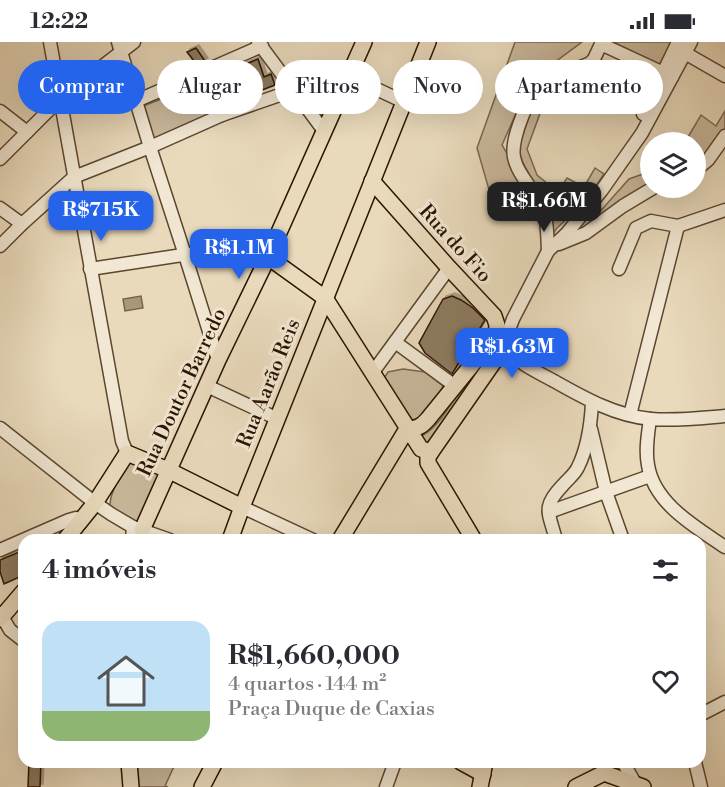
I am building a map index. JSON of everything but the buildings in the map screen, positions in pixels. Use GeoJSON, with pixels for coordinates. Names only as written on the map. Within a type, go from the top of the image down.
{"type":"FeatureCollection","features":[{"type":"Feature","properties":{"kind":"main road","name":"Rua Doutor Barredo"},"geometry":{"type":"LineString","coordinates":[[356,60],[364,42]]}},
{"type":"Feature","properties":{"kind":"main road","name":"Rua Aarão Reis"},"geometry":{"type":"LineString","coordinates":[[421,60],[428,42]]}},
{"type":"Feature","properties":{"kind":"main road","name":"Rua Doutor Barredo"},"geometry":{"type":"LineString","coordinates":[[136,532],[168,470],[268,257],[332,114]]}},
{"type":"Feature","properties":{"kind":"main road","name":"Rua Aarão Reis"},"geometry":{"type":"LineString","coordinates":[[232,534],[399,114]]}},
{"type":"Feature","properties":{"kind":"main road","name":"Rua do Fio"},"geometry":{"type":"LineString","coordinates":[[372,181],[494,316],[497,325],[497,348]]}},
{"type":"Feature","properties":{"kind":"main road"},"geometry":{"type":"LineString","coordinates":[[268,257],[325,298],[407,429],[421,449],[431,452]]}},
{"type":"Feature","properties":{"kind":"main road"},"geometry":{"type":"LineString","coordinates":[[407,429],[422,426],[454,386],[497,348]]}},
{"type":"Feature","properties":{"kind":"main road"},"geometry":{"type":"LineString","coordinates":[[470,534],[428,463],[428,457],[497,348]]}},
{"type":"Feature","properties":{"kind":"main road"},"geometry":{"type":"LineString","coordinates":[[344,534],[407,429]]}},
{"type":"Feature","properties":{"kind":"main road"},"geometry":{"type":"LineString","coordinates":[[70,534],[127,453],[168,470],[242,507]]}},
{"type":"Feature","properties":{"kind":"main road"},"geometry":{"type":"LineString","coordinates":[[1,617],[18,598]]}},
{"type":"Feature","properties":{"kind":"main road"},"geometry":{"type":"LineString","coordinates":[[130,768],[132,787]]}},
{"type":"Feature","properties":{"kind":"main road"},"geometry":{"type":"LineString","coordinates":[[202,787],[212,768]]}},
{"type":"Feature","properties":{"kind":"main road"},"geometry":{"type":"LineString","coordinates":[[576,787],[612,780],[639,786]]}},
{"type":"Feature","properties":{"kind":"street"},"geometry":{"type":"LineString","coordinates":[[50,42],[53,60]]}},
{"type":"Feature","properties":{"kind":"street"},"geometry":{"type":"LineString","coordinates":[[105,60],[120,47],[134,42]]}},
{"type":"Feature","properties":{"kind":"street"},"geometry":{"type":"LineString","coordinates":[[550,248],[544,211],[514,158],[516,135],[529,100],[538,85],[554,75],[590,63],[601,43],[668,75]]}},
{"type":"Feature","properties":{"kind":"street"},"geometry":{"type":"LineString","coordinates":[[229,60],[260,44],[275,64]]}},
{"type":"Feature","properties":{"kind":"street"},"geometry":{"type":"LineString","coordinates":[[725,76],[685,46],[602,190],[567,233],[550,248],[497,348],[592,403],[630,415],[650,419],[725,416]]}},
{"type":"Feature","properties":{"kind":"street"},"geometry":{"type":"LineString","coordinates":[[0,246],[74,177],[222,115],[275,96]]}},
{"type":"Feature","properties":{"kind":"street"},"geometry":{"type":"LineString","coordinates":[[0,111],[27,132]]}},
{"type":"Feature","properties":{"kind":"street"},"geometry":{"type":"LineString","coordinates":[[0,159],[45,114]]}},
{"type":"Feature","properties":{"kind":"street"},"geometry":{"type":"LineString","coordinates":[[63,114],[122,441],[127,453]]}},
{"type":"Feature","properties":{"kind":"street"},"geometry":{"type":"LineString","coordinates":[[140,114],[218,360]]}},
{"type":"Feature","properties":{"kind":"street"},"geometry":{"type":"LineString","coordinates":[[312,114],[324,131]]}},
{"type":"Feature","properties":{"kind":"street"},"geometry":{"type":"LineString","coordinates":[[706,162],[725,136]]}},
{"type":"Feature","properties":{"kind":"street"},"geometry":{"type":"LineString","coordinates":[[550,248],[586,233],[640,196]]}},
{"type":"Feature","properties":{"kind":"street"},"geometry":{"type":"LineString","coordinates":[[0,208],[22,224]]}},
{"type":"Feature","properties":{"kind":"street"},"geometry":{"type":"LineString","coordinates":[[619,269],[636,228],[643,223],[651,221],[678,226],[725,210]]}},
{"type":"Feature","properties":{"kind":"street"},"geometry":{"type":"LineString","coordinates":[[630,415],[678,226]]}},
{"type":"Feature","properties":{"kind":"street"},"geometry":{"type":"LineString","coordinates":[[90,269],[247,246],[253,247],[268,257]]}},
{"type":"Feature","properties":{"kind":"street"},"geometry":{"type":"LineString","coordinates":[[373,372],[449,268]]}},
{"type":"Feature","properties":{"kind":"street"},"geometry":{"type":"LineString","coordinates":[[395,342],[454,386]]}},
{"type":"Feature","properties":{"kind":"street"},"geometry":{"type":"LineString","coordinates":[[207,386],[278,419]]}},
{"type":"Feature","properties":{"kind":"street"},"geometry":{"type":"LineString","coordinates":[[554,534],[549,502],[578,468],[590,426],[592,403]]}},
{"type":"Feature","properties":{"kind":"street"},"geometry":{"type":"LineString","coordinates":[[650,419],[647,450],[650,476],[672,508],[706,534]]}},
{"type":"Feature","properties":{"kind":"street"},"geometry":{"type":"LineString","coordinates":[[590,426],[606,492],[621,534]]}},
{"type":"Feature","properties":{"kind":"street"},"geometry":{"type":"LineString","coordinates":[[0,428],[94,503],[136,532]]}},
{"type":"Feature","properties":{"kind":"street"},"geometry":{"type":"LineString","coordinates":[[549,512],[650,476]]}},
{"type":"Feature","properties":{"kind":"street"},"geometry":{"type":"LineString","coordinates":[[242,507],[300,534]]}},
{"type":"Feature","properties":{"kind":"street"},"geometry":{"type":"LineString","coordinates":[[37,534],[69,520],[76,518],[81,521]]}},
{"type":"Feature","properties":{"kind":"street"},"geometry":{"type":"LineString","coordinates":[[706,534],[725,548]]}},
{"type":"Feature","properties":{"kind":"street"},"geometry":{"type":"LineString","coordinates":[[0,550],[18,542]]}},
{"type":"Feature","properties":{"kind":"street"},"geometry":{"type":"LineString","coordinates":[[1,617],[18,637]]}},
{"type":"Feature","properties":{"kind":"street"},"geometry":{"type":"LineString","coordinates":[[706,712],[725,702]]}},
{"type":"Feature","properties":{"kind":"street"},"geometry":{"type":"LineString","coordinates":[[386,787],[393,768]]}},
{"type":"Feature","properties":{"kind":"street"},"geometry":{"type":"LineString","coordinates":[[626,768],[639,786]]}},
{"type":"Feature","properties":{"kind":"street"},"geometry":{"type":"LineString","coordinates":[[696,768],[701,787]]}},
{"type":"Feature","properties":{"kind":"shaded area"},"geometry":{"type":"Polygon","coordinates":[[[515,42],[582,42],[558,60],[509,60],[515,42]]]}},
{"type":"Feature","properties":{"kind":"shaded area"},"geometry":{"type":"Polygon","coordinates":[[[613,42],[679,42],[663,64],[663,60],[646,60],[613,42]]]}},
{"type":"Feature","properties":{"kind":"shaded area"},"geometry":{"type":"Polygon","coordinates":[[[495,98],[495,114],[516,114],[502,145],[533,198],[496,214],[477,148],[495,98]]]}},
{"type":"Feature","properties":{"kind":"shaded area"},"geometry":{"type":"Polygon","coordinates":[[[157,101],[157,114],[215,114],[216,116],[153,143],[145,105],[157,101]]]}},
{"type":"Feature","properties":{"kind":"shaded area"},"geometry":{"type":"Polygon","coordinates":[[[725,111],[725,130],[706,161],[706,132],[691,132],[701,115],[716,126],[725,111]]]}},
{"type":"Feature","properties":{"kind":"shaded area"},"geometry":{"type":"Polygon","coordinates":[[[320,114],[329,114],[326,123],[320,114]]]}},
{"type":"Feature","properties":{"kind":"shaded area"},"geometry":{"type":"Polygon","coordinates":[[[528,114],[540,114],[527,149],[537,175],[558,192],[567,178],[584,187],[595,168],[604,174],[584,203],[552,235],[518,160],[520,135],[528,114]]]}},
{"type":"Feature","properties":{"kind":"shaded area"},"geometry":{"type":"Polygon","coordinates":[[[640,175],[640,193],[581,233],[629,179],[640,175]]]}},
{"type":"Feature","properties":{"kind":"shaded area"},"geometry":{"type":"Polygon","coordinates":[[[141,296],[143,308],[125,311],[123,299],[141,296]]]}},
{"type":"Feature","properties":{"kind":"shaded area"},"geometry":{"type":"Polygon","coordinates":[[[403,369],[425,372],[443,386],[434,407],[415,425],[383,380],[388,372],[403,369]]]}},
{"type":"Feature","properties":{"kind":"shaded area"},"geometry":{"type":"Polygon","coordinates":[[[462,387],[471,390],[429,451],[417,438],[437,424],[462,387]]]}},
{"type":"Feature","properties":{"kind":"shaded area"},"geometry":{"type":"Polygon","coordinates":[[[130,463],[163,475],[139,524],[110,508],[115,486],[126,465],[130,463]]]}},
{"type":"Feature","properties":{"kind":"shaded area"},"geometry":{"type":"Polygon","coordinates":[[[132,768],[173,768],[165,786],[168,787],[134,787],[132,768]]]}}]}
